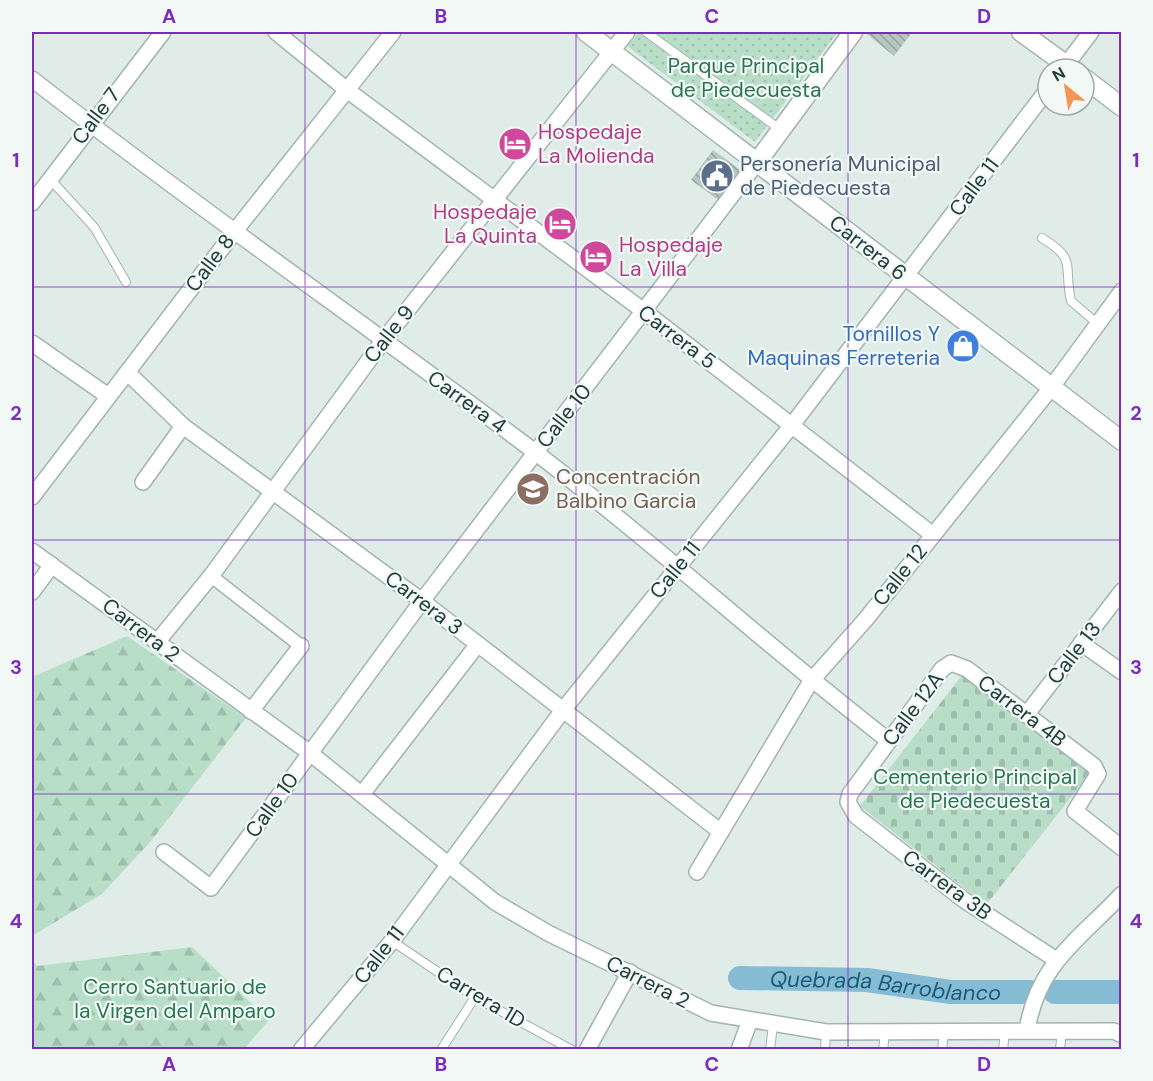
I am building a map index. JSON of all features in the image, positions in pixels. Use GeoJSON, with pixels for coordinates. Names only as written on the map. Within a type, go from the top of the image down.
{"type":"FeatureCollection","features":[{"type":"Feature","properties":{"kind":"street","name":"Calle 7"},"geometry":{"type":"LineString","coordinates":[[32,203],[90,124],[163,32]]}},
{"type":"Feature","properties":{"kind":"street","name":"Carrera 5"},"geometry":{"type":"LineString","coordinates":[[276,32],[347,90],[645,312],[933,534]]}},
{"type":"Feature","properties":{"kind":"street","name":"Calle 8"},"geometry":{"type":"LineString","coordinates":[[32,497],[234,231],[393,32]]}},
{"type":"Feature","properties":{"kind":"street","name":"Carrera 6"},"geometry":{"type":"LineString","coordinates":[[586,32],[758,161],[905,278],[1122,441]]}},
{"type":"Feature","properties":{"kind":"street","name":"Calle 9"},"geometry":{"type":"LineString","coordinates":[[157,642],[211,576],[383,341],[627,32]]}},
{"type":"Feature","properties":{"kind":"street","name":"Calle 10"},"geometry":{"type":"LineString","coordinates":[[164,852],[211,888],[422,601],[645,312],[854,32]]}},
{"type":"Feature","properties":{"kind":"street"},"geometry":{"type":"LineString","coordinates":[[1021,32],[1053,57]]}},
{"type":"Feature","properties":{"kind":"street"},"geometry":{"type":"LineString","coordinates":[[1074,57],[1091,32]]}},
{"type":"Feature","properties":{"kind":"street","name":"Carrera 4"},"geometry":{"type":"LineString","coordinates":[[32,79],[536,453],[678,567],[811,681],[889,741]]}},
{"type":"Feature","properties":{"kind":"street"},"geometry":{"type":"LineString","coordinates":[[1096,87],[1122,107]]}},
{"type":"Feature","properties":{"kind":"street","name":"Calle 11"},"geometry":{"type":"LineString","coordinates":[[301,1050],[392,941],[563,710],[792,425],[1036,105]]}},
{"type":"Feature","properties":{"kind":"street","name":"Calle 12"},"geometry":{"type":"LineString","coordinates":[[697,872],[811,681],[1051,388],[1122,291]]}},
{"type":"Feature","properties":{"kind":"street"},"geometry":{"type":"LineString","coordinates":[[32,343],[108,396]]}},
{"type":"Feature","properties":{"kind":"street","name":"Carrera 3"},"geometry":{"type":"LineString","coordinates":[[128,373],[183,426],[274,490],[422,601],[721,832]]}},
{"type":"Feature","properties":{"kind":"street"},"geometry":{"type":"LineString","coordinates":[[143,482],[183,426]]}},
{"type":"Feature","properties":{"kind":"street","name":"Carrera 2"},"geometry":{"type":"LineString","coordinates":[[32,551],[310,753],[495,902],[548,933],[711,1013],[826,1032],[944,1033],[1062,1030],[1114,1031],[1122,1035]]}},
{"type":"Feature","properties":{"kind":"street"},"geometry":{"type":"LineString","coordinates":[[32,592],[52,565]]}},
{"type":"Feature","properties":{"kind":"street"},"geometry":{"type":"LineString","coordinates":[[211,576],[301,646],[250,711]]}},
{"type":"Feature","properties":{"kind":"street","name":"Calle 13"},"geometry":{"type":"LineString","coordinates":[[1026,715],[1122,591]]}},
{"type":"Feature","properties":{"kind":"street"},"geometry":{"type":"LineString","coordinates":[[1081,643],[1122,672]]}},
{"type":"Feature","properties":{"kind":"street"},"geometry":{"type":"LineString","coordinates":[[362,794],[478,644]]}},
{"type":"Feature","properties":{"kind":"street","name":"Calle 12A"},"geometry":{"type":"LineString","coordinates":[[848,802],[850,794],[942,669],[951,663],[967,669]]}},
{"type":"Feature","properties":{"kind":"street","name":"Carrera 4B"},"geometry":{"type":"LineString","coordinates":[[967,669],[1094,766],[1098,774],[1075,812],[1122,848]]}},
{"type":"Feature","properties":{"kind":"street","name":"Carrera 3B"},"geometry":{"type":"LineString","coordinates":[[848,802],[856,816],[964,900],[1055,959]]}},
{"type":"Feature","properties":{"kind":"street"},"geometry":{"type":"LineString","coordinates":[[1027,1030],[1031,1004],[1055,959],[1119,901]]}},
{"type":"Feature","properties":{"kind":"street"},"geometry":{"type":"LineString","coordinates":[[587,1050],[630,972]]}},
{"type":"Feature","properties":{"kind":"street"},"geometry":{"type":"LineString","coordinates":[[739,1050],[750,1020]]}},
{"type":"Feature","properties":{"kind":"lane"},"geometry":{"type":"LineString","coordinates":[[646,32],[782,131]]}},
{"type":"Feature","properties":{"kind":"lane"},"geometry":{"type":"LineString","coordinates":[[51,179],[94,227],[126,282]]}},
{"type":"Feature","properties":{"kind":"lane"},"geometry":{"type":"LineString","coordinates":[[1042,237],[1062,249],[1067,257],[1071,301],[1098,324]]}},
{"type":"Feature","properties":{"kind":"lane","name":"Carrera 1D"},"geometry":{"type":"LineString","coordinates":[[392,941],[475,997],[572,1050]]}},
{"type":"Feature","properties":{"kind":"lane"},"geometry":{"type":"LineString","coordinates":[[442,1049],[475,997]]}},
{"type":"Feature","properties":{"kind":"lane"},"geometry":{"type":"LineString","coordinates":[[770,1050],[773,1025]]}},
{"type":"Feature","properties":{"kind":"lane"},"geometry":{"type":"LineString","coordinates":[[1060,1050],[1062,1030]]}},
{"type":"Feature","properties":{"kind":"lane"},"geometry":{"type":"LineString","coordinates":[[1003,1050],[1005,1031]]}},
{"type":"Feature","properties":{"kind":"lane"},"geometry":{"type":"LineString","coordinates":[[825,1050],[826,1032]]}},
{"type":"Feature","properties":{"kind":"lane"},"geometry":{"type":"LineString","coordinates":[[883,1050],[885,1032]]}},
{"type":"Feature","properties":{"kind":"lane"},"geometry":{"type":"LineString","coordinates":[[942,1050],[944,1033]]}},
{"type":"Feature","properties":{"kind":"green space","name":"Parque Principal de Piedecuesta"},"geometry":{"type":"Polygon","coordinates":[[[639,32],[838,32],[755,142],[627,46],[639,32]]]}},
{"type":"Feature","properties":{"kind":"green space","name":"Cerro Santuario de la Virgen del Amparo"},"geometry":{"type":"Polygon","coordinates":[[[127,636],[246,718],[151,841],[102,894],[32,936],[32,677],[127,636]]]}},
{"type":"Feature","properties":{"kind":"green space","name":"Cementerio Principal de Piedecuesta"},"geometry":{"type":"Polygon","coordinates":[[[963,674],[1091,772],[986,905],[860,806],[963,674]]]}},
{"type":"Feature","properties":{"kind":"green space","name":"Cerro Santuario de la Virgen del Amparo"},"geometry":{"type":"Polygon","coordinates":[[[192,947],[269,1020],[244,1049],[32,1049],[32,960],[37,966],[192,947]]]}},
{"type":"Feature","properties":{"kind":"building"},"geometry":{"type":"Polygon","coordinates":[[[869,32],[908,32],[911,34],[894,56],[867,34],[869,32]]]}},
{"type":"Feature","properties":{"kind":"building","name":"Personería Municipal de Piedecuesta"},"geometry":{"type":"Polygon","coordinates":[[[713,150],[743,172],[721,202],[691,180],[713,150]]]}},
{"type":"Feature","properties":{"kind":"waterway","name":"Quebrada Barroblanco"},"geometry":{"type":"LineString","coordinates":[[740,978],[867,980],[951,992],[1030,992]]}},
{"type":"Feature","properties":{"kind":"waterway","name":"Quebrada Barroblanco"},"geometry":{"type":"LineString","coordinates":[[1055,992],[1122,992]]}},
{"type":"Feature","properties":{"kind":"place","name":"Hospedaje La Molienda"},"geometry":{"type":"Point","coordinates":[515,144]}},
{"type":"Feature","properties":{"kind":"place","name":"Personería Municipal de Piedecuesta"},"geometry":{"type":"Point","coordinates":[717,176]}},
{"type":"Feature","properties":{"kind":"place","name":"Hospedaje La Quinta"},"geometry":{"type":"Point","coordinates":[560,224]}},
{"type":"Feature","properties":{"kind":"place","name":"Hospedaje La Villa"},"geometry":{"type":"Point","coordinates":[596,257]}},
{"type":"Feature","properties":{"kind":"place","name":"Tornillos Y Maquinas Ferreteria"},"geometry":{"type":"Point","coordinates":[963,346]}},
{"type":"Feature","properties":{"kind":"place","name":"Concentración Balbino Garcia"},"geometry":{"type":"Point","coordinates":[533,489]}}]}
